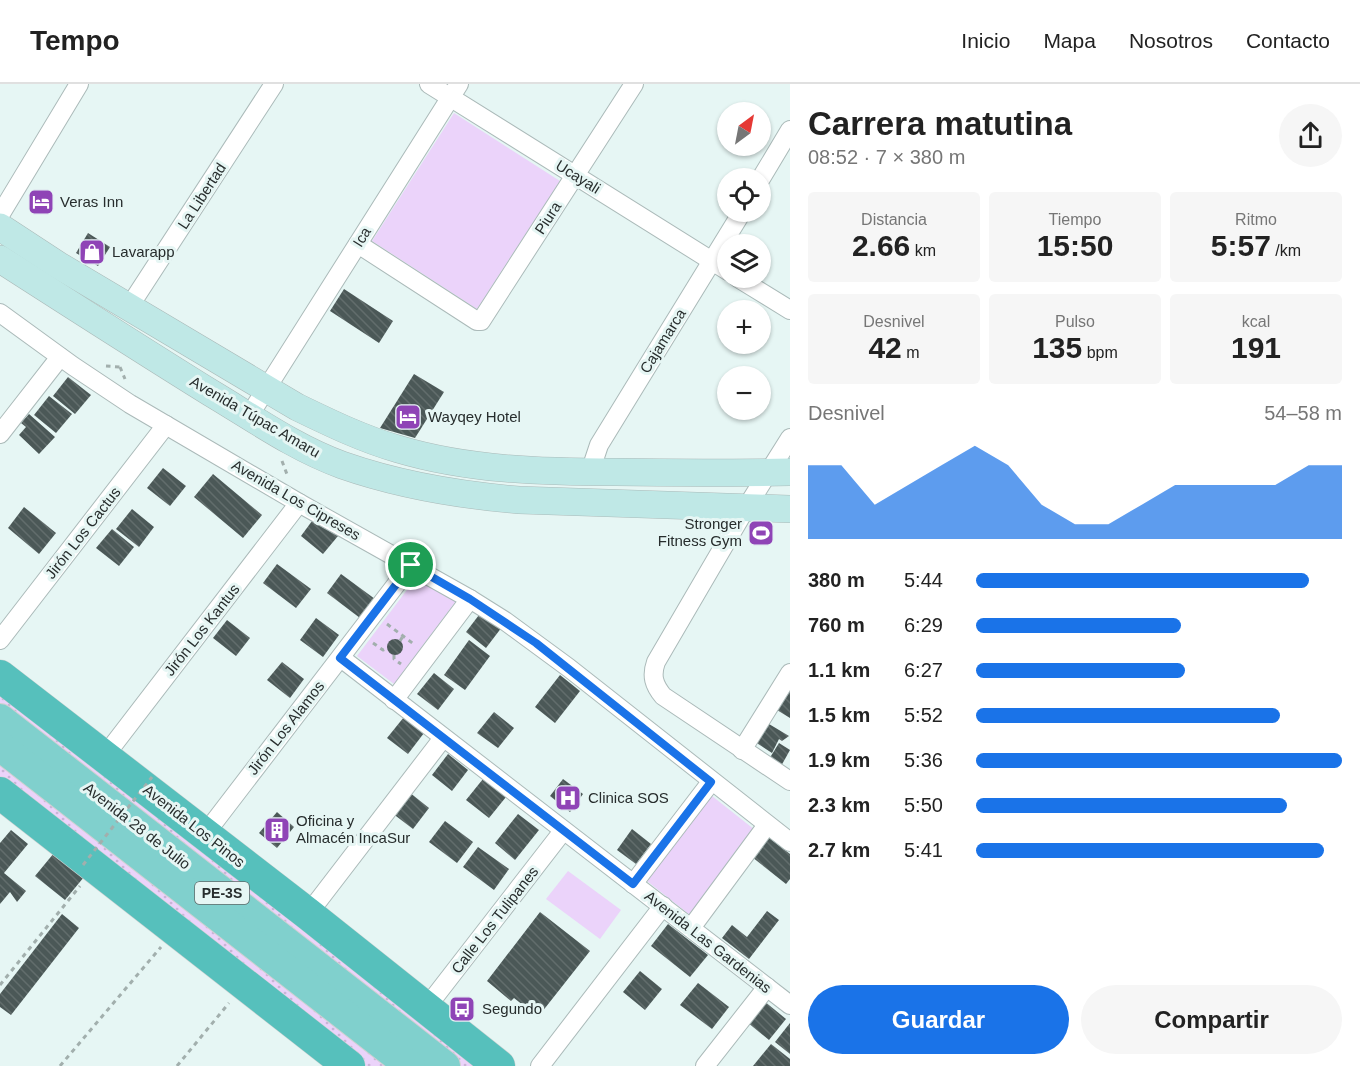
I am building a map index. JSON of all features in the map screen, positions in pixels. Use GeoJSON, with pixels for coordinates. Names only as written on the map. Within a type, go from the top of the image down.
{"type":"FeatureCollection","features":[{"type":"Feature","properties":{"kind":"highway","name":"Avenida Los Pinos"},"geometry":{"type":"LineString","coordinates":[[0,676],[308,914],[499,1066]]}},
{"type":"Feature","properties":{"kind":"highway"},"geometry":{"type":"LineString","coordinates":[[0,793],[90,866],[176,929],[349,1066]]}},
{"type":"Feature","properties":{"kind":"main road","name":"Avenida Túpac Amaru"},"geometry":{"type":"LineString","coordinates":[[0,227],[58,266],[266,389],[332,424],[400,450],[515,469],[590,472],[780,472]]}},
{"type":"Feature","properties":{"kind":"main road","name":"Avenida Túpac Amaru"},"geometry":{"type":"LineString","coordinates":[[0,259],[285,438],[339,464],[416,486],[485,497],[790,508]]}},
{"type":"Feature","properties":{"kind":"main road","name":"Avenida 28 de Julio"},"geometry":{"type":"LineString","coordinates":[[0,719],[445,1066]]}},
{"type":"Feature","properties":{"kind":"main road","name":"Avenida 28 de Julio"},"geometry":{"type":"LineString","coordinates":[[0,746],[410,1066]]}},
{"type":"Feature","properties":{"kind":"street"},"geometry":{"type":"LineString","coordinates":[[0,215],[79,84]]}},
{"type":"Feature","properties":{"kind":"street","name":"La Libertad"},"geometry":{"type":"LineString","coordinates":[[129,307],[274,84]]}},
{"type":"Feature","properties":{"kind":"street","name":"Ucayali"},"geometry":{"type":"LineString","coordinates":[[429,84],[454,91],[575,176],[717,264]]}},
{"type":"Feature","properties":{"kind":"street","name":"Piura"},"geometry":{"type":"LineString","coordinates":[[358,244],[477,321],[481,321],[634,84]]}},
{"type":"Feature","properties":{"kind":"street","name":"Ica"},"geometry":{"type":"LineString","coordinates":[[249,416],[454,91]]}},
{"type":"Feature","properties":{"kind":"street"},"geometry":{"type":"LineString","coordinates":[[767,168],[790,130]]}},
{"type":"Feature","properties":{"kind":"street","name":"Cajamarca"},"geometry":{"type":"LineString","coordinates":[[590,472],[599,445],[717,270]]}},
{"type":"Feature","properties":{"kind":"street"},"geometry":{"type":"LineString","coordinates":[[754,288],[790,310]]}},
{"type":"Feature","properties":{"kind":"street","name":"Avenida Los Cipreses"},"geometry":{"type":"LineString","coordinates":[[0,313],[67,362],[166,425],[299,504],[470,599],[536,643],[790,842]]}},
{"type":"Feature","properties":{"kind":"street"},"geometry":{"type":"LineString","coordinates":[[0,434],[67,362]]}},
{"type":"Feature","properties":{"kind":"street","name":"Jirón Los Cactus"},"geometry":{"type":"LineString","coordinates":[[0,640],[166,425]]}},
{"type":"Feature","properties":{"kind":"street"},"geometry":{"type":"LineString","coordinates":[[790,438],[780,472],[746,508],[656,662],[653,678],[663,696],[790,781]]}},
{"type":"Feature","properties":{"kind":"street","name":"Jirón Los Kantus"},"geometry":{"type":"LineString","coordinates":[[104,757],[299,504]]}},
{"type":"Feature","properties":{"kind":"street","name":"Jirón Los Alamos"},"geometry":{"type":"LineString","coordinates":[[205,834],[411,565]]}},
{"type":"Feature","properties":{"kind":"street"},"geometry":{"type":"LineString","coordinates":[[394,700],[470,599]]}},
{"type":"Feature","properties":{"kind":"street","name":"Avenida Las Gardenias"},"geometry":{"type":"LineString","coordinates":[[340,658],[790,1005]]}},
{"type":"Feature","properties":{"kind":"street"},"geometry":{"type":"LineString","coordinates":[[742,750],[790,673]]}},
{"type":"Feature","properties":{"kind":"street"},"geometry":{"type":"LineString","coordinates":[[308,914],[443,738]]}},
{"type":"Feature","properties":{"kind":"street"},"geometry":{"type":"LineString","coordinates":[[633,884],[711,782]]}},
{"type":"Feature","properties":{"kind":"street"},"geometry":{"type":"LineString","coordinates":[[691,928],[768,825]]}},
{"type":"Feature","properties":{"kind":"street","name":"Calle Los Tulipanes"},"geometry":{"type":"LineString","coordinates":[[426,1008],[563,831]]}},
{"type":"Feature","properties":{"kind":"street"},"geometry":{"type":"LineString","coordinates":[[540,1066],[663,906]]}},
{"type":"Feature","properties":{"kind":"street"},"geometry":{"type":"LineString","coordinates":[[705,1066],[766,987]]}},
{"type":"Feature","properties":{"kind":"path"},"geometry":{"type":"LineString","coordinates":[[67,362],[120,367],[134,345]]}},
{"type":"Feature","properties":{"kind":"path"},"geometry":{"type":"LineString","coordinates":[[279,452],[291,484]]}},
{"type":"Feature","properties":{"kind":"path"},"geometry":{"type":"LineString","coordinates":[[374,614],[429,655]]}},
{"type":"Feature","properties":{"kind":"path"},"geometry":{"type":"LineString","coordinates":[[400,641],[404,636]]}},
{"type":"Feature","properties":{"kind":"path"},"geometry":{"type":"LineString","coordinates":[[0,985],[90,866],[152,777]]}},
{"type":"Feature","properties":{"kind":"path"},"geometry":{"type":"LineString","coordinates":[[60,1066],[176,929]]}},
{"type":"Feature","properties":{"kind":"path"},"geometry":{"type":"LineString","coordinates":[[177,1066],[245,983]]}},
{"type":"Feature","properties":{"kind":"shaded area"},"geometry":{"type":"Polygon","coordinates":[[[454,113],[560,181],[477,309],[372,241],[454,113]]]}},
{"type":"Feature","properties":{"kind":"shaded area"},"geometry":{"type":"Polygon","coordinates":[[[416,578],[456,601],[394,684],[357,656],[416,578]]]}},
{"type":"Feature","properties":{"kind":"shaded area"},"geometry":{"type":"Polygon","coordinates":[[[0,688],[484,1066],[456,1066],[0,711],[0,688]]]}},
{"type":"Feature","properties":{"kind":"shaded area"},"geometry":{"type":"Polygon","coordinates":[[[0,754],[399,1066],[366,1066],[0,781],[0,754]]]}},
{"type":"Feature","properties":{"kind":"shaded area"},"geometry":{"type":"Polygon","coordinates":[[[712,796],[755,830],[690,915],[647,881],[712,796]]]}},
{"type":"Feature","properties":{"kind":"shaded area"},"geometry":{"type":"Polygon","coordinates":[[[568,871],[621,910],[600,939],[546,899],[568,871]]]}},
{"type":"Feature","properties":{"kind":"building"},"geometry":{"type":"Polygon","coordinates":[[[88,233],[110,247],[98,266],[76,253],[88,233]]]}},
{"type":"Feature","properties":{"kind":"building"},"geometry":{"type":"Polygon","coordinates":[[[344,289],[393,321],[379,343],[330,311],[344,289]]]}},
{"type":"Feature","properties":{"kind":"building"},"geometry":{"type":"Polygon","coordinates":[[[414,374],[444,392],[415,438],[380,428],[414,374]]]}},
{"type":"Feature","properties":{"kind":"building"},"geometry":{"type":"Polygon","coordinates":[[[68,377],[91,395],[75,414],[53,396],[68,377]]]}},
{"type":"Feature","properties":{"kind":"building"},"geometry":{"type":"Polygon","coordinates":[[[49,396],[72,414],[56,433],[34,415],[49,396]]]}},
{"type":"Feature","properties":{"kind":"building"},"geometry":{"type":"Polygon","coordinates":[[[29,414],[55,437],[39,454],[19,435],[26,427],[21,423],[29,414]]]}},
{"type":"Feature","properties":{"kind":"building"},"geometry":{"type":"Polygon","coordinates":[[[163,468],[186,486],[170,506],[147,488],[163,468]]]}},
{"type":"Feature","properties":{"kind":"building"},"geometry":{"type":"Polygon","coordinates":[[[213,474],[262,515],[243,538],[194,497],[213,474]]]}},
{"type":"Feature","properties":{"kind":"building"},"geometry":{"type":"Polygon","coordinates":[[[24,507],[56,533],[39,554],[8,528],[24,507]]]}},
{"type":"Feature","properties":{"kind":"building"},"geometry":{"type":"Polygon","coordinates":[[[132,509],[154,527],[139,547],[116,529],[132,509]]]}},
{"type":"Feature","properties":{"kind":"building"},"geometry":{"type":"Polygon","coordinates":[[[312,521],[338,536],[323,554],[301,536],[312,521]]]}},
{"type":"Feature","properties":{"kind":"building"},"geometry":{"type":"Polygon","coordinates":[[[112,529],[134,547],[119,566],[96,548],[112,529]]]}},
{"type":"Feature","properties":{"kind":"building"},"geometry":{"type":"Polygon","coordinates":[[[277,564],[311,589],[296,608],[263,583],[277,564]]]}},
{"type":"Feature","properties":{"kind":"building"},"geometry":{"type":"Polygon","coordinates":[[[341,574],[375,599],[360,618],[327,593],[341,574]]]}},
{"type":"Feature","properties":{"kind":"building"},"geometry":{"type":"Polygon","coordinates":[[[482,611],[502,627],[486,648],[466,632],[482,611]]]}},
{"type":"Feature","properties":{"kind":"building"},"geometry":{"type":"Polygon","coordinates":[[[316,618],[339,635],[323,657],[300,640],[316,618]]]}},
{"type":"Feature","properties":{"kind":"building"},"geometry":{"type":"Polygon","coordinates":[[[227,620],[250,638],[236,656],[213,638],[227,620]]]}},
{"type":"Feature","properties":{"kind":"building"},"geometry":{"type":"Polygon","coordinates":[[[395,639],[403,647],[395,655],[387,647],[395,639]]]}},
{"type":"Feature","properties":{"kind":"building"},"geometry":{"type":"Polygon","coordinates":[[[469,640],[490,656],[465,690],[444,675],[469,640]]]}},
{"type":"Feature","properties":{"kind":"building"},"geometry":{"type":"Polygon","coordinates":[[[282,662],[304,679],[290,698],[267,680],[282,662]]]}},
{"type":"Feature","properties":{"kind":"building"},"geometry":{"type":"Polygon","coordinates":[[[434,673],[454,689],[438,710],[417,694],[434,673]]]}},
{"type":"Feature","properties":{"kind":"building"},"geometry":{"type":"Polygon","coordinates":[[[560,675],[580,691],[555,723],[535,707],[560,675]]]}},
{"type":"Feature","properties":{"kind":"building"},"geometry":{"type":"Polygon","coordinates":[[[790,691],[790,718],[777,710],[790,691]]]}},
{"type":"Feature","properties":{"kind":"building"},"geometry":{"type":"Polygon","coordinates":[[[494,712],[514,728],[498,748],[477,733],[494,712]]]}},
{"type":"Feature","properties":{"kind":"building"},"geometry":{"type":"Polygon","coordinates":[[[404,717],[424,733],[408,754],[387,738],[404,717]]]}},
{"type":"Feature","properties":{"kind":"building"},"geometry":{"type":"Polygon","coordinates":[[[764,721],[789,736],[782,741],[779,739],[772,753],[752,740],[764,721]]]}},
{"type":"Feature","properties":{"kind":"building"},"geometry":{"type":"Polygon","coordinates":[[[779,743],[790,750],[780,768],[766,764],[779,743]]]}},
{"type":"Feature","properties":{"kind":"building"},"geometry":{"type":"Polygon","coordinates":[[[448,754],[468,770],[452,791],[432,775],[448,754]]]}},
{"type":"Feature","properties":{"kind":"building"},"geometry":{"type":"Polygon","coordinates":[[[483,779],[506,797],[489,818],[466,800],[483,779]]]}},
{"type":"Feature","properties":{"kind":"building"},"geometry":{"type":"Polygon","coordinates":[[[563,779],[583,794],[570,812],[550,796],[563,779]]]}},
{"type":"Feature","properties":{"kind":"building"},"geometry":{"type":"Polygon","coordinates":[[[409,792],[429,808],[413,829],[392,813],[409,792]]]}},
{"type":"Feature","properties":{"kind":"building","name":"Oficina y Almacén IncaSur"},"geometry":{"type":"Polygon","coordinates":[[[277,812],[294,827],[277,848],[259,833],[277,812]]]}},
{"type":"Feature","properties":{"kind":"building"},"geometry":{"type":"Polygon","coordinates":[[[518,814],[539,830],[515,860],[495,843],[518,814]]]}},
{"type":"Feature","properties":{"kind":"building"},"geometry":{"type":"Polygon","coordinates":[[[445,821],[473,842],[457,863],[429,842],[445,821]]]}},
{"type":"Feature","properties":{"kind":"building"},"geometry":{"type":"Polygon","coordinates":[[[632,829],[651,844],[636,864],[617,850],[632,829]]]}},
{"type":"Feature","properties":{"kind":"building"},"geometry":{"type":"Polygon","coordinates":[[[11,830],[28,844],[4,873],[26,891],[17,902],[10,892],[0,904],[0,843],[11,830]]]}},
{"type":"Feature","properties":{"kind":"building"},"geometry":{"type":"Polygon","coordinates":[[[768,837],[790,854],[790,879],[786,884],[752,857],[768,837]]]}},
{"type":"Feature","properties":{"kind":"building"},"geometry":{"type":"Polygon","coordinates":[[[478,847],[509,869],[494,890],[463,867],[478,847]]]}},
{"type":"Feature","properties":{"kind":"building"},"geometry":{"type":"Polygon","coordinates":[[[54,853],[84,877],[65,900],[35,876],[54,853]]]}},
{"type":"Feature","properties":{"kind":"building"},"geometry":{"type":"Polygon","coordinates":[[[767,911],[779,920],[749,959],[722,938],[732,925],[747,937],[767,911]]]}},
{"type":"Feature","properties":{"kind":"building"},"geometry":{"type":"Polygon","coordinates":[[[540,912],[590,951],[538,1017],[514,998],[511,1001],[487,981],[540,912]]]}},
{"type":"Feature","properties":{"kind":"building"},"geometry":{"type":"Polygon","coordinates":[[[62,914],[79,928],[11,1015],[0,1007],[0,994],[62,914]]]}},
{"type":"Feature","properties":{"kind":"building"},"geometry":{"type":"Polygon","coordinates":[[[668,924],[708,955],[690,977],[651,946],[668,924]]]}},
{"type":"Feature","properties":{"kind":"building"},"geometry":{"type":"Polygon","coordinates":[[[640,971],[662,989],[645,1010],[623,992],[640,971]]]}},
{"type":"Feature","properties":{"kind":"building"},"geometry":{"type":"Polygon","coordinates":[[[698,983],[729,1007],[712,1029],[680,1005],[698,983]]]}},
{"type":"Feature","properties":{"kind":"building"},"geometry":{"type":"Polygon","coordinates":[[[764,1001],[786,1019],[769,1040],[747,1022],[764,1001]]]}},
{"type":"Feature","properties":{"kind":"building"},"geometry":{"type":"Polygon","coordinates":[[[790,1023],[790,1054],[775,1042],[790,1023]]]}},
{"type":"Feature","properties":{"kind":"building"},"geometry":{"type":"Polygon","coordinates":[[[771,1044],[790,1059],[790,1066],[753,1066],[771,1044]]]}},
{"type":"Feature","properties":{"kind":"place","name":"Veras Inn"},"geometry":{"type":"Point","coordinates":[41,202]}},
{"type":"Feature","properties":{"kind":"place","name":"Lavarapp"},"geometry":{"type":"Point","coordinates":[92,252]}},
{"type":"Feature","properties":{"kind":"place","name":"Wayqey Hotel"},"geometry":{"type":"Point","coordinates":[408,417]}},
{"type":"Feature","properties":{"kind":"place","name":"Stronger Fitness Gym"},"geometry":{"type":"Point","coordinates":[761,533]}},
{"type":"Feature","properties":{"kind":"place","name":"Clinica SOS"},"geometry":{"type":"Point","coordinates":[568,798]}},
{"type":"Feature","properties":{"kind":"place","name":"Oficina y Almacén IncaSur"},"geometry":{"type":"Point","coordinates":[277,830]}},
{"type":"Feature","properties":{"kind":"place","name":"Segundo"},"geometry":{"type":"Point","coordinates":[462,1009]}},
{"type":"Feature","properties":{"kind":"route"},"geometry":{"type":"LineString","coordinates":[[411,565],[470,599],[536,643],[711,782],[633,884],[340,658],[411,565]]}}]}
